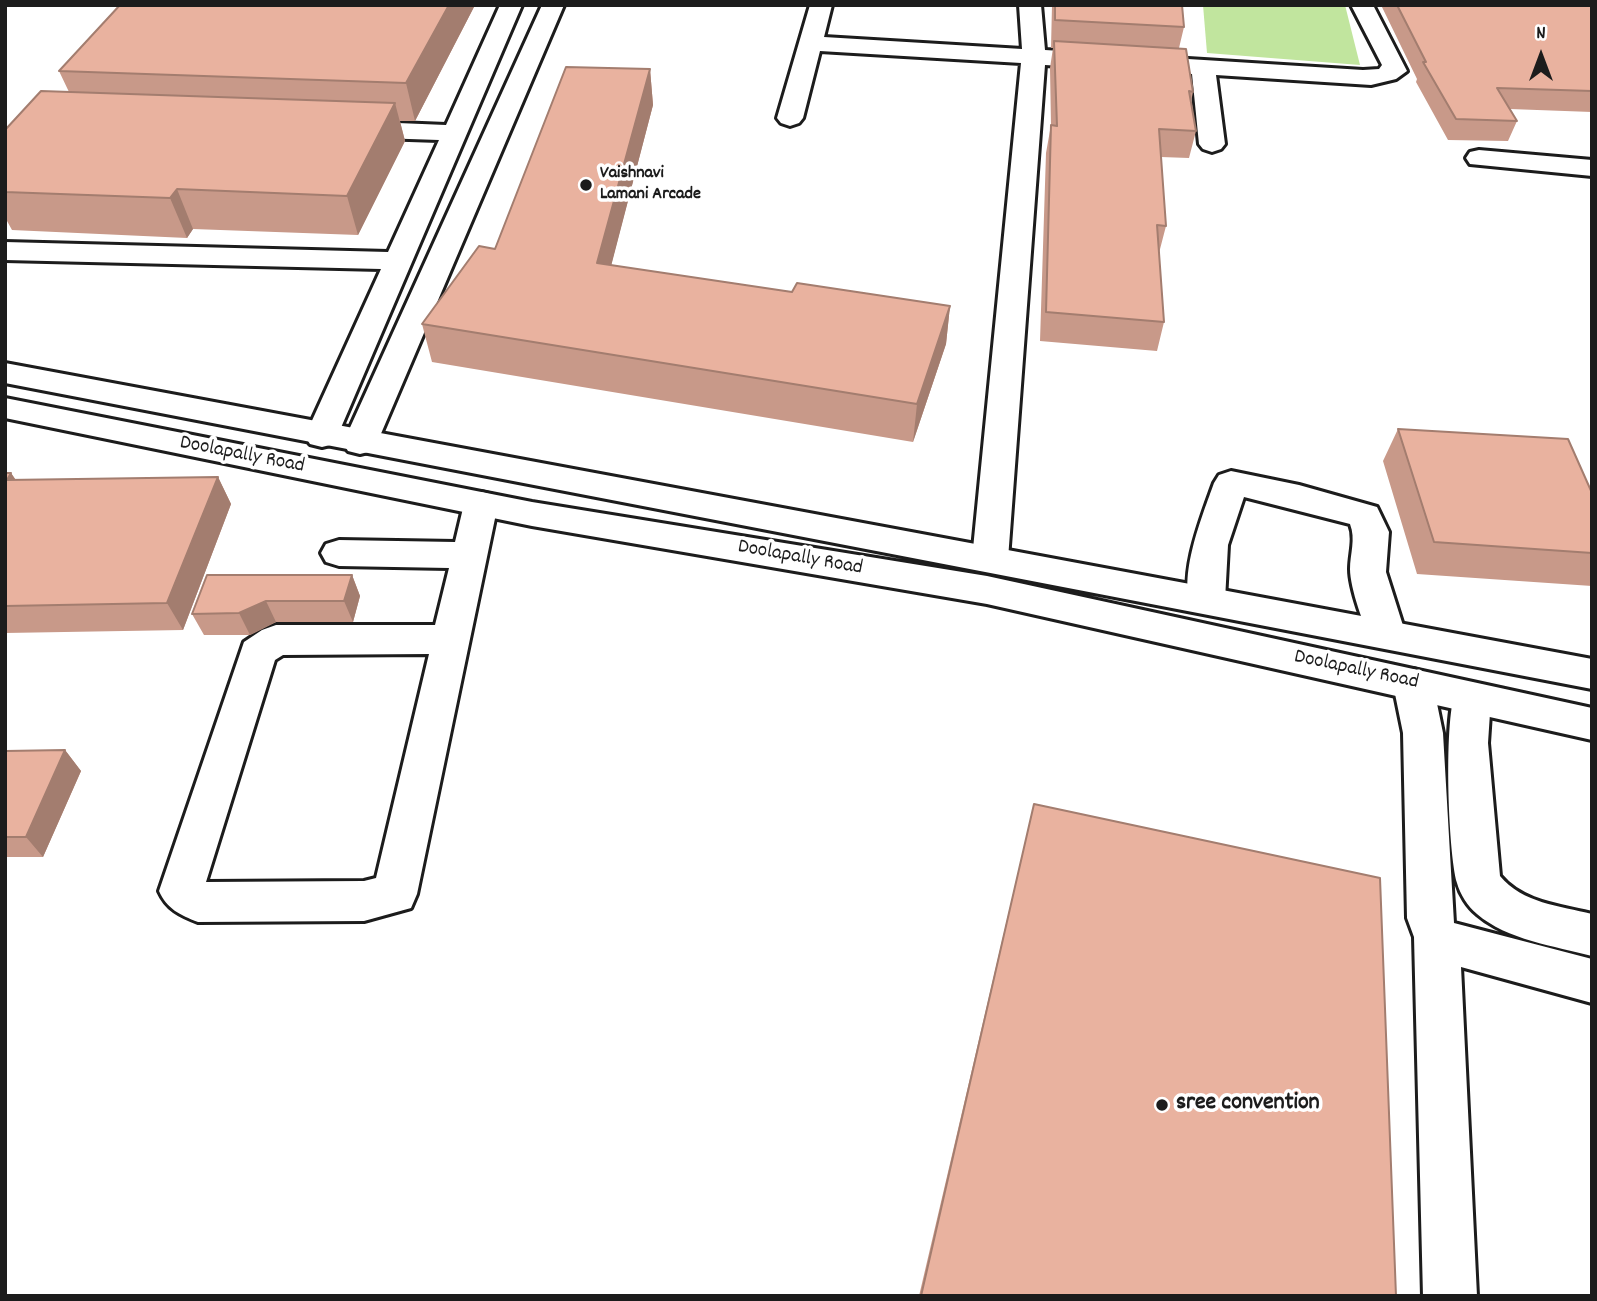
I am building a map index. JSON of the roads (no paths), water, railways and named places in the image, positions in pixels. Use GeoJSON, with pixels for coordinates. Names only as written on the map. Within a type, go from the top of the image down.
{"type":"FeatureCollection","features":[{"type":"Feature","properties":{"kind":"street"},"geometry":{"type":"LineString","coordinates":[[322,436],[511,5]]}},
{"type":"Feature","properties":{"kind":"street"},"geometry":{"type":"LineString","coordinates":[[360,443],[553,5]]}},
{"type":"Feature","properties":{"kind":"street"},"geometry":{"type":"LineString","coordinates":[[790,118],[821,5]]}},
{"type":"Feature","properties":{"kind":"street"},"geometry":{"type":"LineString","coordinates":[[990,559],[1034,55],[1030,5]]}},
{"type":"Feature","properties":{"kind":"street"},"geometry":{"type":"LineString","coordinates":[[811,43],[1367,77],[1389,74],[1395,71],[1394,65],[1362,5]]}},
{"type":"Feature","properties":{"kind":"street"},"geometry":{"type":"LineString","coordinates":[[1203,67],[1212,144]]}},
{"type":"Feature","properties":{"kind":"street"},"geometry":{"type":"LineString","coordinates":[[319,128],[456,132]]}},
{"type":"Feature","properties":{"kind":"street"},"geometry":{"type":"LineString","coordinates":[[1479,158],[1592,168]]}},
{"type":"Feature","properties":{"kind":"street"},"geometry":{"type":"LineString","coordinates":[[5,251],[400,261]]}},
{"type":"Feature","properties":{"kind":"street","name":"Doolapally Road"},"geometry":{"type":"LineString","coordinates":[[5,373],[322,436],[990,559],[1592,674]]}},
{"type":"Feature","properties":{"kind":"street","name":"Doolapally Road"},"geometry":{"type":"LineString","coordinates":[[5,408],[481,504],[987,590],[1592,724]]}},
{"type":"Feature","properties":{"kind":"street"},"geometry":{"type":"LineString","coordinates":[[1206,600],[1210,545],[1231,483],[1251,486],[1316,500],[1365,516],[1371,532],[1368,572],[1387,635]]}},
{"type":"Feature","properties":{"kind":"street"},"geometry":{"type":"LineString","coordinates":[[451,639],[276,640],[258,652],[181,891],[198,902],[364,901],[395,894],[481,504]]}},
{"type":"Feature","properties":{"kind":"street"},"geometry":{"type":"LineString","coordinates":[[339,553],[470,555]]}},
{"type":"Feature","properties":{"kind":"street"},"geometry":{"type":"LineString","coordinates":[[1413,684],[1423,733],[1430,918],[1437,937],[1450,1296]]}},
{"type":"Feature","properties":{"kind":"street"},"geometry":{"type":"LineString","coordinates":[[1471,698],[1468,743],[1475,862],[1479,884],[1492,900],[1516,915],[1592,935]]}},
{"type":"Feature","properties":{"kind":"street"},"geometry":{"type":"LineString","coordinates":[[1437,937],[1461,946],[1592,981]]}},
{"type":"Feature","properties":{"kind":"place","name":"Vaishnavi Lamani Arcade"},"geometry":{"type":"Point","coordinates":[586,185]}},
{"type":"Feature","properties":{"kind":"place","name":"sree convention"},"geometry":{"type":"Point","coordinates":[1162,1105]}}]}
